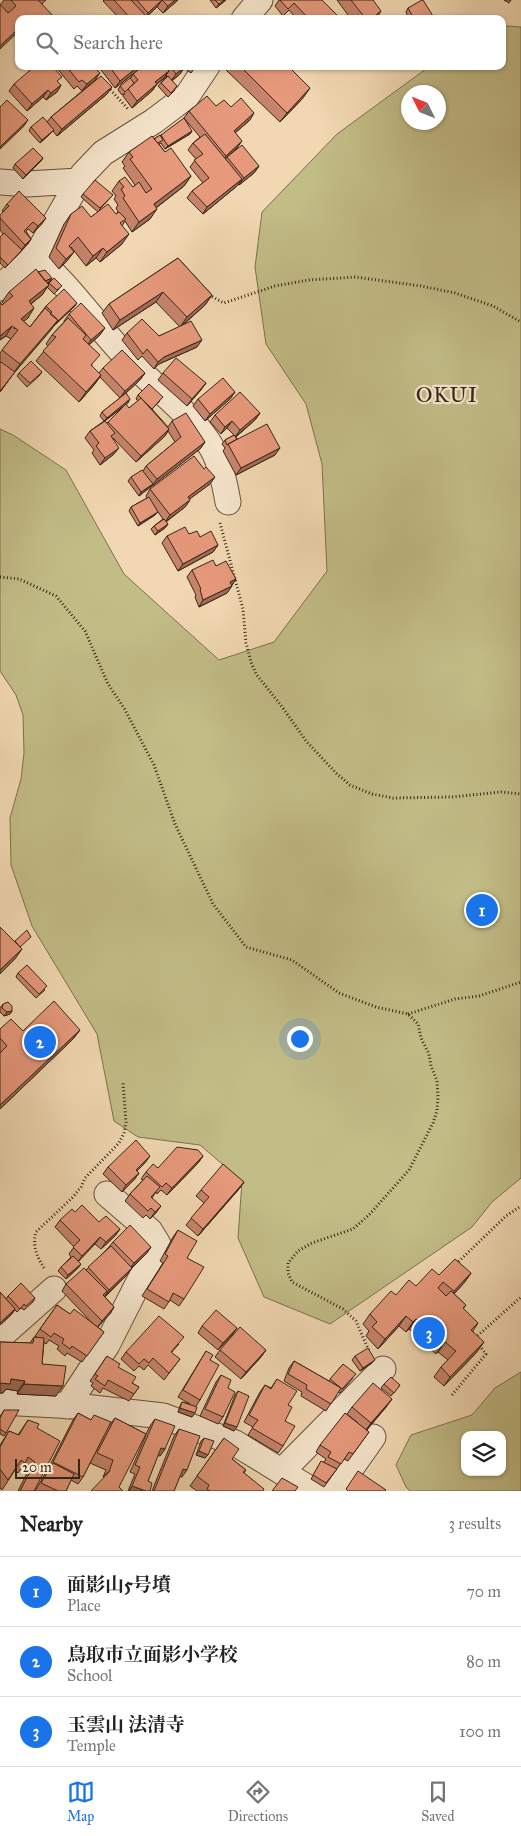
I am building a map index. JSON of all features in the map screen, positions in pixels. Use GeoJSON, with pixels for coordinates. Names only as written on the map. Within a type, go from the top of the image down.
{"type":"FeatureCollection","features":[{"type":"Feature","properties":{"kind":"street"},"geometry":{"type":"LineString","coordinates":[[247,15],[260,0]]}},
{"type":"Feature","properties":{"kind":"street"},"geometry":{"type":"LineString","coordinates":[[0,288],[39,251],[82,174],[103,153],[144,128],[187,96],[203,70]]}},
{"type":"Feature","properties":{"kind":"street"},"geometry":{"type":"LineString","coordinates":[[0,182],[27,184],[79,181]]}},
{"type":"Feature","properties":{"kind":"street"},"geometry":{"type":"LineString","coordinates":[[35,256],[72,294],[134,365],[197,427],[214,451],[228,502]]}},
{"type":"Feature","properties":{"kind":"street"},"geometry":{"type":"LineString","coordinates":[[67,1406],[107,1344],[158,1244],[150,1231],[107,1194]]}},
{"type":"Feature","properties":{"kind":"street"},"geometry":{"type":"LineString","coordinates":[[0,1337],[54,1289]]}},
{"type":"Feature","properties":{"kind":"street"},"geometry":{"type":"LineString","coordinates":[[282,1471],[383,1369]]}},
{"type":"Feature","properties":{"kind":"street"},"geometry":{"type":"LineString","coordinates":[[0,1402],[67,1406],[163,1416],[235,1443],[313,1491]]}},
{"type":"Feature","properties":{"kind":"street"},"geometry":{"type":"LineString","coordinates":[[335,1491],[373,1437]]}},
{"type":"Feature","properties":{"kind":"path"},"geometry":{"type":"LineString","coordinates":[[102,80],[144,128]]}},
{"type":"Feature","properties":{"kind":"path"},"geometry":{"type":"LineString","coordinates":[[204,290],[224,303],[283,285],[309,280],[355,277],[421,286],[455,293],[492,306],[521,322]]}},
{"type":"Feature","properties":{"kind":"path"},"geometry":{"type":"LineString","coordinates":[[228,502],[220,520],[243,609],[250,662],[256,674],[306,741],[336,773],[350,785],[372,794],[394,798],[452,797],[500,792],[521,794]]}},
{"type":"Feature","properties":{"kind":"path"},"geometry":{"type":"LineString","coordinates":[[0,577],[19,578],[56,596],[85,631],[108,684],[124,708],[154,765],[175,824],[213,904],[246,947],[292,960],[339,993],[357,1002],[408,1014],[455,999],[487,994],[521,982]]}},
{"type":"Feature","properties":{"kind":"path"},"geometry":{"type":"LineString","coordinates":[[383,1369],[369,1351],[356,1321],[343,1309],[292,1282],[288,1273],[288,1263],[298,1251],[312,1243],[353,1229],[369,1216],[408,1170],[433,1123],[438,1096],[437,1081],[418,1024],[408,1014]]}},
{"type":"Feature","properties":{"kind":"path"},"geometry":{"type":"LineString","coordinates":[[54,1289],[54,1284],[36,1252],[34,1240],[36,1232],[73,1197],[85,1178],[119,1143],[124,1133],[126,1122],[123,1083]]}},
{"type":"Feature","properties":{"kind":"path"},"geometry":{"type":"LineString","coordinates":[[455,1265],[506,1216],[521,1206]]}},
{"type":"Feature","properties":{"kind":"path"},"geometry":{"type":"LineString","coordinates":[[452,1395],[486,1354],[475,1337],[521,1297]]}},
{"type":"Feature","properties":{"kind":"shaded area"},"geometry":{"type":"Polygon","coordinates":[[[506,26],[521,27],[521,1178],[492,1202],[472,1227],[330,1324],[264,1297],[238,1238],[242,1181],[200,1145],[138,1137],[114,1121],[97,1034],[32,926],[11,865],[10,818],[21,779],[24,753],[23,715],[16,695],[0,671],[0,429],[13,435],[66,470],[124,574],[219,660],[274,642],[327,571],[322,464],[306,404],[266,344],[255,267],[262,212],[337,134],[401,87],[401,130],[446,130],[446,85],[404,85],[425,70],[506,70],[506,26]]]}},
{"type":"Feature","properties":{"kind":"shaded area"},"geometry":{"type":"Polygon","coordinates":[[[521,1372],[521,1491],[410,1491],[406,1487],[396,1465],[411,1435],[472,1415],[495,1388],[521,1372]]]}},
{"type":"Feature","properties":{"kind":"building"},"geometry":{"type":"Polygon","coordinates":[[[11,0],[38,0],[52,15],[15,15],[15,32],[0,46],[0,4],[8,13],[16,6],[11,0]]]}},
{"type":"Feature","properties":{"kind":"building"},"geometry":{"type":"Polygon","coordinates":[[[114,0],[131,0],[145,15],[127,15],[114,0]]]}},
{"type":"Feature","properties":{"kind":"building"},"geometry":{"type":"Polygon","coordinates":[[[137,0],[162,0],[148,13],[137,0]]]}},
{"type":"Feature","properties":{"kind":"building"},"geometry":{"type":"Polygon","coordinates":[[[162,0],[175,0],[168,6],[162,0]]]}},
{"type":"Feature","properties":{"kind":"building"},"geometry":{"type":"Polygon","coordinates":[[[215,0],[224,0],[219,4],[215,0]]]}},
{"type":"Feature","properties":{"kind":"building"},"geometry":{"type":"Polygon","coordinates":[[[280,0],[322,0],[337,15],[305,15],[294,3],[288,9],[280,0]]]}},
{"type":"Feature","properties":{"kind":"building"},"geometry":{"type":"Polygon","coordinates":[[[351,0],[373,0],[381,11],[376,15],[363,15],[351,0]]]}},
{"type":"Feature","properties":{"kind":"building"},"geometry":{"type":"Polygon","coordinates":[[[423,0],[432,15],[412,15],[408,8],[423,0]]]}},
{"type":"Feature","properties":{"kind":"building"},"geometry":{"type":"Polygon","coordinates":[[[30,70],[56,70],[62,77],[57,81],[61,85],[51,93],[48,90],[32,104],[14,84],[30,70]]]}},
{"type":"Feature","properties":{"kind":"building"},"geometry":{"type":"Polygon","coordinates":[[[69,70],[97,70],[100,73],[87,84],[82,80],[79,82],[69,70]]]}},
{"type":"Feature","properties":{"kind":"building"},"geometry":{"type":"Polygon","coordinates":[[[112,70],[134,70],[120,81],[112,70]]]}},
{"type":"Feature","properties":{"kind":"building"},"geometry":{"type":"Polygon","coordinates":[[[138,70],[169,71],[155,82],[157,84],[137,101],[128,89],[138,80],[133,74],[138,70]]]}},
{"type":"Feature","properties":{"kind":"building"},"geometry":{"type":"Polygon","coordinates":[[[244,70],[292,70],[310,88],[287,113],[244,70]]]}},
{"type":"Feature","properties":{"kind":"building"},"geometry":{"type":"Polygon","coordinates":[[[101,76],[112,87],[62,129],[51,117],[101,76]]]}},
{"type":"Feature","properties":{"kind":"building"},"geometry":{"type":"Polygon","coordinates":[[[168,76],[177,86],[171,93],[161,83],[168,76]]]}},
{"type":"Feature","properties":{"kind":"building"},"geometry":{"type":"Polygon","coordinates":[[[130,78],[134,83],[125,92],[120,86],[130,78]]]}},
{"type":"Feature","properties":{"kind":"building"},"geometry":{"type":"Polygon","coordinates":[[[207,96],[216,106],[224,100],[231,107],[241,98],[254,113],[234,131],[242,141],[226,156],[189,111],[207,96]]]}},
{"type":"Feature","properties":{"kind":"building"},"geometry":{"type":"Polygon","coordinates":[[[7,100],[28,120],[0,147],[0,107],[7,100]]]}},
{"type":"Feature","properties":{"kind":"building"},"geometry":{"type":"Polygon","coordinates":[[[43,117],[54,130],[42,140],[31,127],[43,117]]]}},
{"type":"Feature","properties":{"kind":"building"},"geometry":{"type":"Polygon","coordinates":[[[184,118],[192,131],[168,146],[161,135],[184,118]]]}},
{"type":"Feature","properties":{"kind":"building"},"geometry":{"type":"Polygon","coordinates":[[[205,134],[242,179],[207,207],[192,191],[209,178],[194,160],[203,154],[193,143],[205,134]]]}},
{"type":"Feature","properties":{"kind":"building"},"geometry":{"type":"Polygon","coordinates":[[[160,135],[163,140],[158,143],[154,139],[160,135]]]}},
{"type":"Feature","properties":{"kind":"building"},"geometry":{"type":"Polygon","coordinates":[[[152,136],[165,152],[171,148],[191,176],[154,204],[157,209],[139,222],[123,198],[125,196],[121,189],[124,187],[119,181],[125,177],[133,187],[139,182],[146,193],[152,189],[130,159],[133,157],[129,152],[152,136]]]}},
{"type":"Feature","properties":{"kind":"building"},"geometry":{"type":"Polygon","coordinates":[[[242,145],[259,166],[244,178],[227,157],[242,145]]]}},
{"type":"Feature","properties":{"kind":"building"},"geometry":{"type":"Polygon","coordinates":[[[33,148],[43,158],[26,175],[15,164],[33,148]]]}},
{"type":"Feature","properties":{"kind":"building"},"geometry":{"type":"Polygon","coordinates":[[[95,180],[113,195],[100,208],[83,194],[95,180]]]}},
{"type":"Feature","properties":{"kind":"building"},"geometry":{"type":"Polygon","coordinates":[[[19,191],[46,218],[38,226],[33,222],[24,231],[31,239],[25,245],[0,218],[0,215],[9,206],[7,204],[19,191]]]}},
{"type":"Feature","properties":{"kind":"building"},"geometry":{"type":"Polygon","coordinates":[[[108,204],[116,214],[119,212],[126,219],[120,223],[129,234],[107,252],[103,248],[93,256],[78,237],[69,246],[74,252],[66,259],[56,248],[71,214],[82,206],[91,217],[108,204]]]}},
{"type":"Feature","properties":{"kind":"building"},"geometry":{"type":"Polygon","coordinates":[[[4,233],[22,250],[8,265],[0,257],[0,237],[4,233]]]}},
{"type":"Feature","properties":{"kind":"building"},"geometry":{"type":"Polygon","coordinates":[[[178,258],[212,295],[187,317],[163,292],[120,320],[109,304],[178,258]]]}},
{"type":"Feature","properties":{"kind":"building"},"geometry":{"type":"Polygon","coordinates":[[[36,269],[49,285],[29,301],[34,308],[21,319],[30,327],[45,308],[58,320],[20,364],[2,350],[18,330],[12,326],[0,336],[0,302],[2,305],[13,296],[9,292],[36,269]]]}},
{"type":"Feature","properties":{"kind":"building"},"geometry":{"type":"Polygon","coordinates":[[[45,270],[52,278],[45,281],[38,272],[45,270]]]}},
{"type":"Feature","properties":{"kind":"building"},"geometry":{"type":"Polygon","coordinates":[[[54,278],[62,286],[57,290],[49,283],[54,278]]]}},
{"type":"Feature","properties":{"kind":"building"},"geometry":{"type":"Polygon","coordinates":[[[64,289],[77,303],[56,323],[58,320],[50,314],[52,312],[46,306],[64,289]]]}},
{"type":"Feature","properties":{"kind":"building"},"geometry":{"type":"Polygon","coordinates":[[[81,303],[105,328],[91,340],[69,314],[81,303]]]}},
{"type":"Feature","properties":{"kind":"building"},"geometry":{"type":"Polygon","coordinates":[[[68,318],[86,335],[83,339],[100,355],[91,365],[101,375],[86,392],[43,351],[56,337],[52,335],[68,318]]]}},
{"type":"Feature","properties":{"kind":"building"},"geometry":{"type":"Polygon","coordinates":[[[142,319],[159,336],[191,321],[202,340],[164,357],[158,362],[147,349],[143,354],[127,333],[142,319]]]}},
{"type":"Feature","properties":{"kind":"building"},"geometry":{"type":"Polygon","coordinates":[[[122,350],[145,373],[125,391],[103,368],[122,350]]]}},
{"type":"Feature","properties":{"kind":"building"},"geometry":{"type":"Polygon","coordinates":[[[176,358],[206,383],[192,399],[163,373],[176,358]]]}},
{"type":"Feature","properties":{"kind":"building"},"geometry":{"type":"Polygon","coordinates":[[[31,361],[42,372],[30,383],[19,373],[31,361]]]}},
{"type":"Feature","properties":{"kind":"building"},"geometry":{"type":"Polygon","coordinates":[[[0,363],[15,372],[0,391],[0,363]]]}},
{"type":"Feature","properties":{"kind":"building"},"geometry":{"type":"Polygon","coordinates":[[[223,378],[235,392],[210,414],[198,399],[223,378]]]}},
{"type":"Feature","properties":{"kind":"building"},"geometry":{"type":"Polygon","coordinates":[[[149,384],[163,397],[152,409],[138,395],[149,384]]]}},
{"type":"Feature","properties":{"kind":"building"},"geometry":{"type":"Polygon","coordinates":[[[240,392],[260,413],[240,430],[232,421],[225,427],[215,415],[240,392]]]}},
{"type":"Feature","properties":{"kind":"building"},"geometry":{"type":"Polygon","coordinates":[[[126,393],[130,399],[107,418],[102,412],[126,393]]]}},
{"type":"Feature","properties":{"kind":"building"},"geometry":{"type":"Polygon","coordinates":[[[141,398],[169,429],[141,456],[108,422],[126,404],[129,408],[141,398]]]}},
{"type":"Feature","properties":{"kind":"building"},"geometry":{"type":"Polygon","coordinates":[[[186,413],[205,442],[157,479],[146,466],[181,437],[172,421],[186,413]]]}},
{"type":"Feature","properties":{"kind":"building"},"geometry":{"type":"Polygon","coordinates":[[[105,421],[115,433],[111,436],[119,448],[105,458],[96,446],[99,443],[90,431],[105,421]]]}},
{"type":"Feature","properties":{"kind":"building"},"geometry":{"type":"Polygon","coordinates":[[[267,424],[280,448],[241,468],[228,444],[267,424]]]}},
{"type":"Feature","properties":{"kind":"building"},"geometry":{"type":"Polygon","coordinates":[[[234,435],[237,439],[227,445],[225,440],[234,435]]]}},
{"type":"Feature","properties":{"kind":"building"},"geometry":{"type":"Polygon","coordinates":[[[194,456],[204,469],[206,467],[215,477],[188,497],[190,500],[170,515],[150,489],[194,456]]]}},
{"type":"Feature","properties":{"kind":"building"},"geometry":{"type":"Polygon","coordinates":[[[142,470],[153,484],[141,492],[131,477],[142,470]]]}},
{"type":"Feature","properties":{"kind":"building"},"geometry":{"type":"Polygon","coordinates":[[[149,497],[158,512],[140,523],[131,507],[149,497]]]}},
{"type":"Feature","properties":{"kind":"building"},"geometry":{"type":"Polygon","coordinates":[[[164,519],[168,524],[158,531],[154,526],[164,519]]]}},
{"type":"Feature","properties":{"kind":"building"},"geometry":{"type":"Polygon","coordinates":[[[185,527],[189,534],[197,531],[200,537],[211,531],[218,545],[183,564],[167,536],[185,527]]]}},
{"type":"Feature","properties":{"kind":"building"},"geometry":{"type":"Polygon","coordinates":[[[213,560],[216,566],[226,561],[236,579],[230,582],[232,586],[203,600],[201,589],[192,570],[213,560]]]}},
{"type":"Feature","properties":{"kind":"building"},"geometry":{"type":"Polygon","coordinates":[[[0,927],[22,949],[0,970],[0,927]]]}},
{"type":"Feature","properties":{"kind":"building"},"geometry":{"type":"Polygon","coordinates":[[[27,930],[31,937],[20,947],[15,941],[27,930]]]}},
{"type":"Feature","properties":{"kind":"building"},"geometry":{"type":"Polygon","coordinates":[[[27,965],[47,986],[39,994],[18,973],[27,965]]]}},
{"type":"Feature","properties":{"kind":"building"},"geometry":{"type":"Polygon","coordinates":[[[54,1001],[80,1030],[0,1105],[0,1053],[7,1046],[0,1038],[0,1029],[11,1019],[23,1031],[54,1001]]]}},
{"type":"Feature","properties":{"kind":"building"},"geometry":{"type":"Polygon","coordinates":[[[8,1002],[12,1006],[12,1011],[7,1012],[2,1008],[3,1004],[8,1002]]]}},
{"type":"Feature","properties":{"kind":"building"},"geometry":{"type":"Polygon","coordinates":[[[136,1140],[150,1156],[136,1170],[139,1173],[126,1185],[108,1167],[136,1140]]]}},
{"type":"Feature","properties":{"kind":"building"},"geometry":{"type":"Polygon","coordinates":[[[177,1147],[198,1150],[203,1156],[172,1188],[166,1183],[162,1187],[146,1172],[153,1164],[158,1168],[177,1147]]]}},
{"type":"Feature","properties":{"kind":"building"},"geometry":{"type":"Polygon","coordinates":[[[223,1164],[244,1182],[203,1229],[191,1218],[209,1197],[201,1190],[223,1164]]]}},
{"type":"Feature","properties":{"kind":"building"},"geometry":{"type":"Polygon","coordinates":[[[147,1176],[160,1187],[151,1197],[161,1206],[155,1212],[151,1208],[148,1211],[130,1194],[147,1176]]]}},
{"type":"Feature","properties":{"kind":"building"},"geometry":{"type":"Polygon","coordinates":[[[82,1205],[99,1222],[106,1216],[120,1229],[106,1242],[100,1237],[82,1256],[73,1247],[80,1240],[60,1220],[72,1209],[75,1212],[82,1205]]]}},
{"type":"Feature","properties":{"kind":"building"},"geometry":{"type":"Polygon","coordinates":[[[130,1225],[151,1247],[134,1263],[113,1242],[130,1225]]]}},
{"type":"Feature","properties":{"kind":"building"},"geometry":{"type":"Polygon","coordinates":[[[178,1230],[197,1241],[187,1258],[204,1267],[184,1299],[173,1293],[169,1302],[147,1289],[168,1256],[165,1254],[178,1230]]]}},
{"type":"Feature","properties":{"kind":"building"},"geometry":{"type":"Polygon","coordinates":[[[111,1246],[132,1268],[109,1290],[88,1267],[111,1246]]]}},
{"type":"Feature","properties":{"kind":"building"},"geometry":{"type":"Polygon","coordinates":[[[73,1256],[81,1264],[68,1275],[61,1267],[73,1256]]]}},
{"type":"Feature","properties":{"kind":"building"},"geometry":{"type":"Polygon","coordinates":[[[455,1259],[471,1273],[454,1291],[443,1282],[438,1288],[446,1296],[451,1291],[466,1305],[463,1308],[478,1323],[471,1330],[484,1342],[450,1377],[441,1367],[456,1351],[445,1342],[443,1344],[434,1336],[432,1339],[420,1329],[423,1326],[416,1319],[413,1322],[406,1316],[385,1339],[372,1327],[377,1322],[370,1314],[391,1291],[396,1295],[409,1280],[416,1286],[432,1269],[439,1275],[455,1259]]]}},
{"type":"Feature","properties":{"kind":"building"},"geometry":{"type":"Polygon","coordinates":[[[84,1268],[107,1291],[103,1295],[114,1307],[102,1321],[66,1284],[84,1268]]]}},
{"type":"Feature","properties":{"kind":"building"},"geometry":{"type":"Polygon","coordinates":[[[21,1283],[35,1298],[26,1306],[24,1304],[20,1309],[8,1296],[21,1283]]]}},
{"type":"Feature","properties":{"kind":"building"},"geometry":{"type":"Polygon","coordinates":[[[0,1292],[15,1309],[0,1323],[0,1292]]]}},
{"type":"Feature","properties":{"kind":"building"},"geometry":{"type":"Polygon","coordinates":[[[57,1305],[70,1314],[74,1309],[104,1332],[87,1356],[72,1346],[70,1349],[62,1343],[64,1339],[54,1333],[51,1337],[40,1329],[57,1305]]]}},
{"type":"Feature","properties":{"kind":"building"},"geometry":{"type":"Polygon","coordinates":[[[216,1310],[237,1328],[223,1343],[202,1326],[216,1310]]]}},
{"type":"Feature","properties":{"kind":"building"},"geometry":{"type":"Polygon","coordinates":[[[159,1316],[184,1337],[171,1352],[180,1359],[169,1373],[153,1358],[149,1363],[144,1359],[139,1364],[126,1352],[159,1316]]]}},
{"type":"Feature","properties":{"kind":"building"},"geometry":{"type":"Polygon","coordinates":[[[240,1327],[266,1350],[246,1372],[220,1350],[240,1327]]]}},
{"type":"Feature","properties":{"kind":"building"},"geometry":{"type":"Polygon","coordinates":[[[34,1337],[44,1338],[42,1364],[66,1366],[63,1386],[24,1384],[25,1381],[11,1379],[10,1384],[0,1383],[0,1342],[33,1343],[34,1337]]]}},
{"type":"Feature","properties":{"kind":"building"},"geometry":{"type":"Polygon","coordinates":[[[368,1348],[375,1360],[363,1368],[355,1356],[368,1348]]]}},
{"type":"Feature","properties":{"kind":"building"},"geometry":{"type":"Polygon","coordinates":[[[206,1351],[213,1355],[210,1360],[219,1365],[200,1400],[183,1390],[206,1351]]]}},
{"type":"Feature","properties":{"kind":"building"},"geometry":{"type":"Polygon","coordinates":[[[107,1356],[120,1364],[118,1367],[136,1377],[132,1383],[139,1387],[134,1394],[108,1380],[105,1386],[95,1379],[98,1376],[95,1374],[107,1356]]]}},
{"type":"Feature","properties":{"kind":"building"},"geometry":{"type":"Polygon","coordinates":[[[294,1361],[341,1388],[331,1404],[306,1389],[307,1385],[288,1374],[294,1361]]]}},
{"type":"Feature","properties":{"kind":"building"},"geometry":{"type":"Polygon","coordinates":[[[343,1364],[356,1374],[342,1389],[330,1379],[343,1364]]]}},
{"type":"Feature","properties":{"kind":"building"},"geometry":{"type":"Polygon","coordinates":[[[221,1375],[231,1380],[228,1388],[235,1392],[223,1417],[205,1409],[221,1375]]]}},
{"type":"Feature","properties":{"kind":"building"},"geometry":{"type":"Polygon","coordinates":[[[391,1377],[400,1385],[394,1393],[384,1384],[391,1377]]]}},
{"type":"Feature","properties":{"kind":"building"},"geometry":{"type":"Polygon","coordinates":[[[277,1379],[297,1391],[288,1405],[292,1407],[285,1421],[295,1426],[283,1446],[252,1428],[258,1420],[249,1415],[265,1385],[271,1389],[277,1379]]]}},
{"type":"Feature","properties":{"kind":"building"},"geometry":{"type":"Polygon","coordinates":[[[373,1383],[392,1399],[371,1423],[352,1407],[373,1383]]]}},
{"type":"Feature","properties":{"kind":"building"},"geometry":{"type":"Polygon","coordinates":[[[238,1391],[249,1396],[237,1427],[225,1423],[238,1391]]]}},
{"type":"Feature","properties":{"kind":"building"},"geometry":{"type":"Polygon","coordinates":[[[182,1402],[197,1407],[195,1413],[180,1408],[182,1402]]]}},
{"type":"Feature","properties":{"kind":"building"},"geometry":{"type":"Polygon","coordinates":[[[4,1410],[19,1410],[6,1433],[0,1429],[0,1418],[4,1410]]]}},
{"type":"Feature","properties":{"kind":"building"},"geometry":{"type":"Polygon","coordinates":[[[78,1413],[91,1420],[94,1415],[111,1422],[83,1477],[53,1462],[78,1413]]]}},
{"type":"Feature","properties":{"kind":"building"},"geometry":{"type":"Polygon","coordinates":[[[345,1413],[369,1432],[353,1454],[349,1452],[341,1464],[328,1457],[331,1452],[320,1445],[345,1413]]]}},
{"type":"Feature","properties":{"kind":"building"},"geometry":{"type":"Polygon","coordinates":[[[115,1418],[146,1434],[119,1487],[123,1491],[91,1491],[109,1472],[113,1460],[97,1453],[115,1418]]]}},
{"type":"Feature","properties":{"kind":"building"},"geometry":{"type":"Polygon","coordinates":[[[155,1419],[175,1426],[165,1449],[161,1448],[148,1481],[152,1483],[150,1491],[146,1491],[132,1486],[140,1467],[135,1465],[155,1419]]]}},
{"type":"Feature","properties":{"kind":"building"},"geometry":{"type":"Polygon","coordinates":[[[28,1420],[39,1424],[37,1428],[60,1441],[34,1491],[20,1491],[35,1462],[28,1457],[25,1463],[21,1460],[8,1480],[0,1469],[0,1447],[9,1431],[19,1435],[28,1420]]]}},
{"type":"Feature","properties":{"kind":"building"},"geometry":{"type":"Polygon","coordinates":[[[179,1429],[200,1436],[187,1470],[183,1469],[174,1491],[154,1491],[179,1429]]]}},
{"type":"Feature","properties":{"kind":"building"},"geometry":{"type":"Polygon","coordinates":[[[204,1438],[214,1441],[208,1455],[199,1451],[204,1438]]]}},
{"type":"Feature","properties":{"kind":"building"},"geometry":{"type":"Polygon","coordinates":[[[224,1438],[239,1449],[232,1459],[246,1470],[243,1472],[264,1489],[263,1491],[210,1491],[207,1489],[209,1485],[197,1476],[224,1438]]]}},
{"type":"Feature","properties":{"kind":"building"},"geometry":{"type":"Polygon","coordinates":[[[321,1461],[337,1469],[326,1483],[313,1475],[321,1461]]]}},
{"type":"Feature","properties":{"kind":"building"},"geometry":{"type":"Polygon","coordinates":[[[53,1463],[74,1474],[66,1491],[58,1491],[41,1483],[53,1463]]]}},
{"type":"Feature","properties":{"kind":"building"},"geometry":{"type":"Polygon","coordinates":[[[358,1471],[386,1490],[348,1491],[346,1489],[358,1471]]]}},
{"type":"Feature","properties":{"kind":"building"},"geometry":{"type":"Polygon","coordinates":[[[282,1478],[298,1487],[295,1491],[272,1491],[282,1478]]]}},
{"type":"Feature","properties":{"kind":"place","name":"面影山5号墳"},"geometry":{"type":"Point","coordinates":[482,910]}},
{"type":"Feature","properties":{"kind":"place","name":"鳥取市立面影小学校"},"geometry":{"type":"Point","coordinates":[40,1042]}},
{"type":"Feature","properties":{"kind":"place","name":"玉雲山 法清寺"},"geometry":{"type":"Point","coordinates":[429,1333]}},
{"type":"Feature","properties":{"kind":"district","name":"OKUI"},"geometry":{"type":"Point","coordinates":[447,394]}}]}
